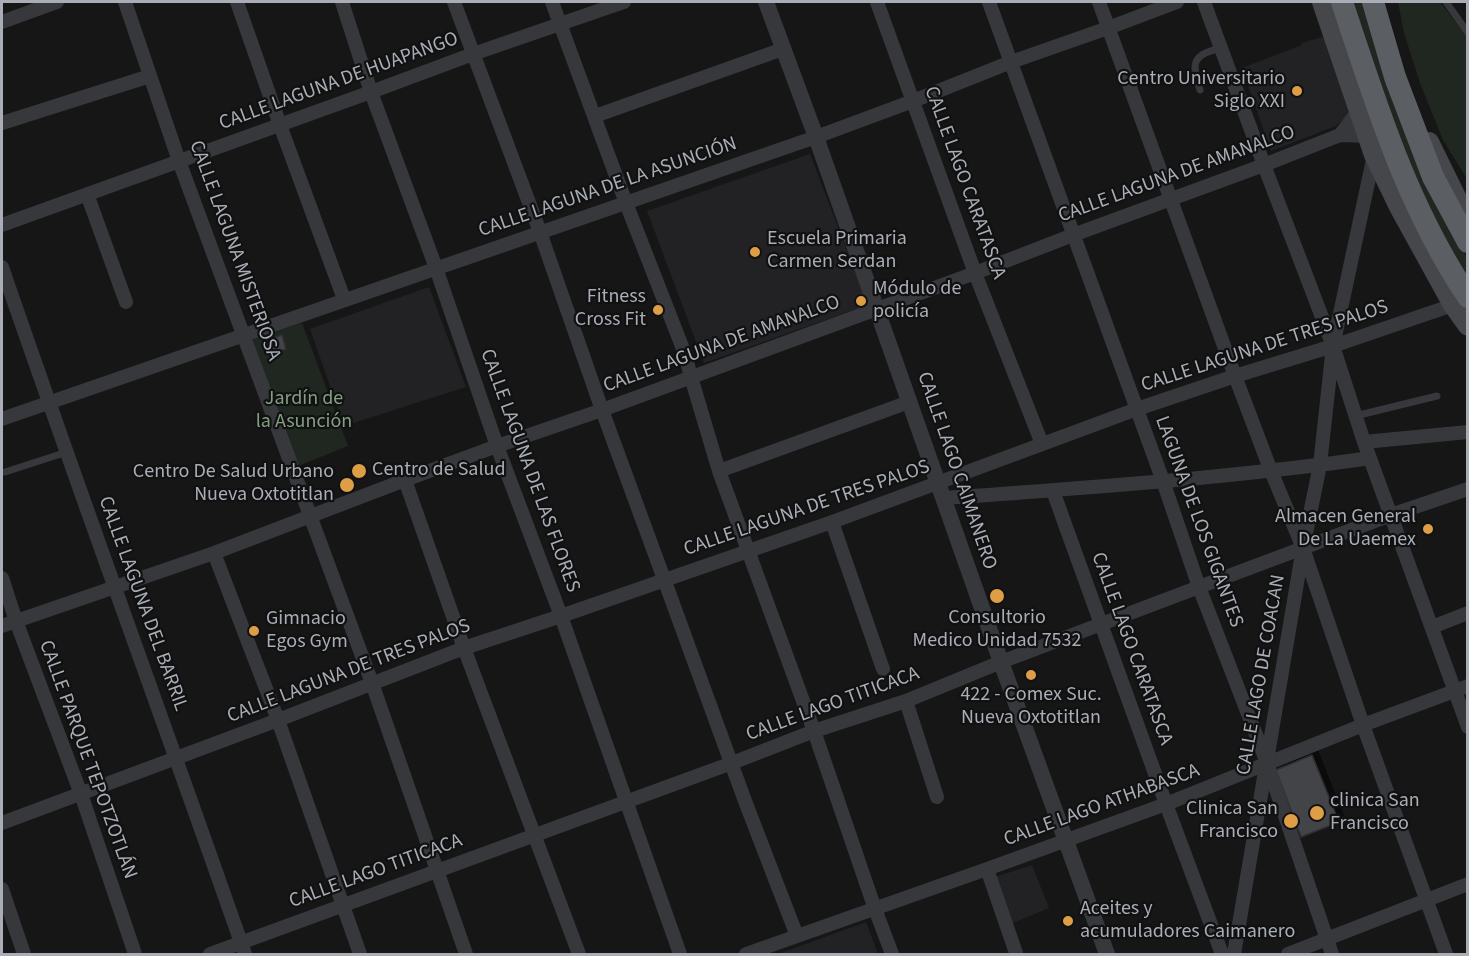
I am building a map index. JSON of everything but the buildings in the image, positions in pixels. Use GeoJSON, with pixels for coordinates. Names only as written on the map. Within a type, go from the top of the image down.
{"type":"FeatureCollection","features":[{"type":"Feature","properties":{"kind":"highway"},"geometry":{"type":"LineString","coordinates":[[1342,2],[1406,204],[1439,249],[1460,301]]}},
{"type":"Feature","properties":{"kind":"highway"},"geometry":{"type":"LineString","coordinates":[[1373,2],[1395,77],[1429,166],[1467,242]]}},
{"type":"Feature","properties":{"kind":"main road"},"geometry":{"type":"LineString","coordinates":[[1322,2],[1374,155],[1406,204]]}},
{"type":"Feature","properties":{"kind":"main road"},"geometry":{"type":"LineString","coordinates":[[1380,2],[1400,66],[1427,137],[1467,220]]}},
{"type":"Feature","properties":{"kind":"main road"},"geometry":{"type":"LineString","coordinates":[[1460,301],[1467,326]]}},
{"type":"Feature","properties":{"kind":"street"},"geometry":{"type":"LineString","coordinates":[[2,22],[17,8],[57,2]]}},
{"type":"Feature","properties":{"kind":"street","name":"CALLE LAGUNA MISTERIOSA"},"geometry":{"type":"LineString","coordinates":[[125,2],[179,161],[372,683],[466,954]]}},
{"type":"Feature","properties":{"kind":"street"},"geometry":{"type":"LineString","coordinates":[[237,2],[344,299]]}},
{"type":"Feature","properties":{"kind":"street","name":"CALLE LAGUNA DE LAS FLORES"},"geometry":{"type":"LineString","coordinates":[[342,2],[371,92],[436,268],[497,446],[561,616],[680,954]]}},
{"type":"Feature","properties":{"kind":"street"},"geometry":{"type":"LineString","coordinates":[[454,2],[797,936]]}},
{"type":"Feature","properties":{"kind":"street"},"geometry":{"type":"LineString","coordinates":[[552,2],[626,203],[685,354],[719,471],[892,954]]}},
{"type":"Feature","properties":{"kind":"street","name":"CALLE LAGUNA DE HUAPANGO"},"geometry":{"type":"LineString","coordinates":[[2,225],[473,54],[624,2]]}},
{"type":"Feature","properties":{"kind":"street","name":"CALLE LAGO CAIMANERO"},"geometry":{"type":"LineString","coordinates":[[766,2],[1107,954]]}},
{"type":"Feature","properties":{"kind":"street","name":"CALLE LAGO CARATASCA"},"geometry":{"type":"LineString","coordinates":[[877,2],[975,273],[1042,444]]}},
{"type":"Feature","properties":{"kind":"street","name":"LAGUNA DE LOS GIGANTES"},"geometry":{"type":"LineString","coordinates":[[989,2],[1163,481],[1199,587],[1267,763],[1332,954]]}},
{"type":"Feature","properties":{"kind":"street"},"geometry":{"type":"LineString","coordinates":[[1099,2],[1235,376],[1303,548],[1425,900],[1446,954]]}},
{"type":"Feature","properties":{"kind":"street","name":"CALLE LAGUNA DE LA ASUNCIÓN"},"geometry":{"type":"LineString","coordinates":[[2,419],[816,137],[1011,62],[1177,2]]}},
{"type":"Feature","properties":{"kind":"street"},"geometry":{"type":"LineString","coordinates":[[1204,2],[1333,346],[1364,442],[1432,627],[1461,688],[1467,726]]}},
{"type":"Feature","properties":{"kind":"street"},"geometry":{"type":"LineString","coordinates":[[595,116],[783,49]]}},
{"type":"Feature","properties":{"kind":"street"},"geometry":{"type":"LineString","coordinates":[[2,123],[150,76]]}},
{"type":"Feature","properties":{"kind":"street"},"geometry":{"type":"LineString","coordinates":[[1340,135],[1359,110]]}},
{"type":"Feature","properties":{"kind":"street","name":"CALLE LAGUNA DE AMANALCO"},"geometry":{"type":"LineString","coordinates":[[2,626],[214,553],[497,446],[602,410],[975,273],[1340,135],[1368,136]]}},
{"type":"Feature","properties":{"kind":"street","name":"CALLE LAGO DE COACAN"},"geometry":{"type":"LineString","coordinates":[[1234,954],[1303,548],[1320,465],[1333,346],[1374,155]]}},
{"type":"Feature","properties":{"kind":"street"},"geometry":{"type":"LineString","coordinates":[[87,194],[126,302]]}},
{"type":"Feature","properties":{"kind":"street","name":"CALLE LAGUNA DEL BARRIL"},"geometry":{"type":"LineString","coordinates":[[2,267],[243,949]]}},
{"type":"Feature","properties":{"kind":"street","name":"CALLE LAGUNA DE TRES PALOS"},"geometry":{"type":"LineString","coordinates":[[2,823],[464,648],[832,522],[941,491],[1042,444],[1235,376],[1333,346],[1460,301]]}},
{"type":"Feature","properties":{"kind":"street"},"geometry":{"type":"LineString","coordinates":[[719,471],[909,402]]}},
{"type":"Feature","properties":{"kind":"street"},"geometry":{"type":"LineString","coordinates":[[1364,442],[1467,432]]}},
{"type":"Feature","properties":{"kind":"street"},"geometry":{"type":"LineString","coordinates":[[941,491],[1053,491],[1271,471],[1370,458]]}},
{"type":"Feature","properties":{"kind":"street"},"geometry":{"type":"LineString","coordinates":[[405,480],[464,648],[579,954]]}},
{"type":"Feature","properties":{"kind":"street","name":"CALLE LAGO TITICACA"},"geometry":{"type":"LineString","coordinates":[[210,954],[243,949],[343,905],[814,731],[906,701],[1001,662],[1199,587],[1467,489]]}},
{"type":"Feature","properties":{"kind":"street","name":"CALLE LAGO CARATASCA"},"geometry":{"type":"LineString","coordinates":[[1053,491],[1222,954]]}},
{"type":"Feature","properties":{"kind":"street"},"geometry":{"type":"LineString","coordinates":[[832,522],[883,669]]}},
{"type":"Feature","properties":{"kind":"street"},"geometry":{"type":"LineString","coordinates":[[214,553],[278,720],[360,954]]}},
{"type":"Feature","properties":{"kind":"street","name":"CALLE PARQUE TEPOTZOTLÁN"},"geometry":{"type":"LineString","coordinates":[[2,578],[81,794],[135,954]]}},
{"type":"Feature","properties":{"kind":"street"},"geometry":{"type":"LineString","coordinates":[[1432,627],[1467,613]]}},
{"type":"Feature","properties":{"kind":"street","name":"CALLE LAGO ATHABASCA"},"geometry":{"type":"LineString","coordinates":[[747,954],[1166,804],[1461,688]]}},
{"type":"Feature","properties":{"kind":"street"},"geometry":{"type":"LineString","coordinates":[[906,701],[937,797]]}},
{"type":"Feature","properties":{"kind":"street"},"geometry":{"type":"LineString","coordinates":[[987,869],[1016,953]]}},
{"type":"Feature","properties":{"kind":"street"},"geometry":{"type":"LineString","coordinates":[[1288,954],[1467,884]]}},
{"type":"Feature","properties":{"kind":"street"},"geometry":{"type":"LineString","coordinates":[[2,889],[24,954]]}},
{"type":"Feature","properties":{"kind":"lane"},"geometry":{"type":"LineString","coordinates":[[1446,2],[1467,33]]}},
{"type":"Feature","properties":{"kind":"lane"},"geometry":{"type":"LineString","coordinates":[[1200,90],[1194,67],[1197,60],[1202,54],[1222,48]]}},
{"type":"Feature","properties":{"kind":"lane"},"geometry":{"type":"LineString","coordinates":[[1355,416],[1437,396]]}},
{"type":"Feature","properties":{"kind":"lane"},"geometry":{"type":"LineString","coordinates":[[5,472],[67,452]]}},
{"type":"Feature","properties":{"kind":"shaded area","name":"Centro Universitario Siglo XXI"},"geometry":{"type":"Polygon","coordinates":[[[1326,36],[1350,114],[1336,126],[1271,151],[1242,68],[1302,45],[1302,43],[1326,36]]]}},
{"type":"Feature","properties":{"kind":"shaded area","name":"Escuela Primaria Carmen Serdan"},"geometry":{"type":"Polygon","coordinates":[[[810,154],[868,305],[704,363],[647,211],[810,154]]]}},
{"type":"Feature","properties":{"kind":"shaded area"},"geometry":{"type":"Polygon","coordinates":[[[429,287],[466,387],[344,426],[310,329],[429,287]]]}},
{"type":"Feature","properties":{"kind":"shaded area"},"geometry":{"type":"Polygon","coordinates":[[[1032,865],[1049,908],[1011,924],[995,877],[1032,865]]]}},
{"type":"Feature","properties":{"kind":"shaded area"},"geometry":{"type":"Polygon","coordinates":[[[866,922],[878,954],[778,954],[866,922]]]}},
{"type":"Feature","properties":{"kind":"green space"},"geometry":{"type":"Polygon","coordinates":[[[1348,2],[1363,2],[1448,226],[1467,257],[1467,288],[1435,232],[1348,2]]]}},
{"type":"Feature","properties":{"kind":"green space"},"geometry":{"type":"Polygon","coordinates":[[[1398,2],[1440,2],[1467,37],[1468,173],[1465,176],[1443,140],[1420,83],[1404,33],[1398,2]]]}},
{"type":"Feature","properties":{"kind":"green space","name":"Jardín de la Asunción"},"geometry":{"type":"Polygon","coordinates":[[[302,323],[348,446],[293,468],[260,377],[253,339],[302,323]]]}},
{"type":"Feature","properties":{"kind":"place","name":"Centro Universitario Siglo XXI"},"geometry":{"type":"Point","coordinates":[1297,91]}},
{"type":"Feature","properties":{"kind":"place","name":"Escuela Primaria Carmen Serdan"},"geometry":{"type":"Point","coordinates":[755,252]}},
{"type":"Feature","properties":{"kind":"place","name":"Módulo de policía"},"geometry":{"type":"Point","coordinates":[861,301]}},
{"type":"Feature","properties":{"kind":"place","name":"Fitness Cross Fit"},"geometry":{"type":"Point","coordinates":[658,310]}},
{"type":"Feature","properties":{"kind":"place","name":"Centro de Salud"},"geometry":{"type":"Point","coordinates":[359,471]}},
{"type":"Feature","properties":{"kind":"place","name":"Centro De Salud Urbano Nueva Oxtotitlan"},"geometry":{"type":"Point","coordinates":[347,485]}},
{"type":"Feature","properties":{"kind":"place","name":"Almacen General De La Uaemex"},"geometry":{"type":"Point","coordinates":[1428,529]}},
{"type":"Feature","properties":{"kind":"place","name":"Consultorio Medico Unidad 7532"},"geometry":{"type":"Point","coordinates":[997,596]}},
{"type":"Feature","properties":{"kind":"place","name":"Gimnacio Egos Gym"},"geometry":{"type":"Point","coordinates":[254,631]}},
{"type":"Feature","properties":{"kind":"place","name":"422 - Comex Suc. Nueva Oxtotitlan"},"geometry":{"type":"Point","coordinates":[1031,675]}},
{"type":"Feature","properties":{"kind":"place","name":"clinica San Francisco"},"geometry":{"type":"Point","coordinates":[1317,813]}},
{"type":"Feature","properties":{"kind":"place","name":"Clinica San Francisco"},"geometry":{"type":"Point","coordinates":[1291,821]}},
{"type":"Feature","properties":{"kind":"place","name":"Aceites y acumuladores Caimanero"},"geometry":{"type":"Point","coordinates":[1068,921]}}]}
